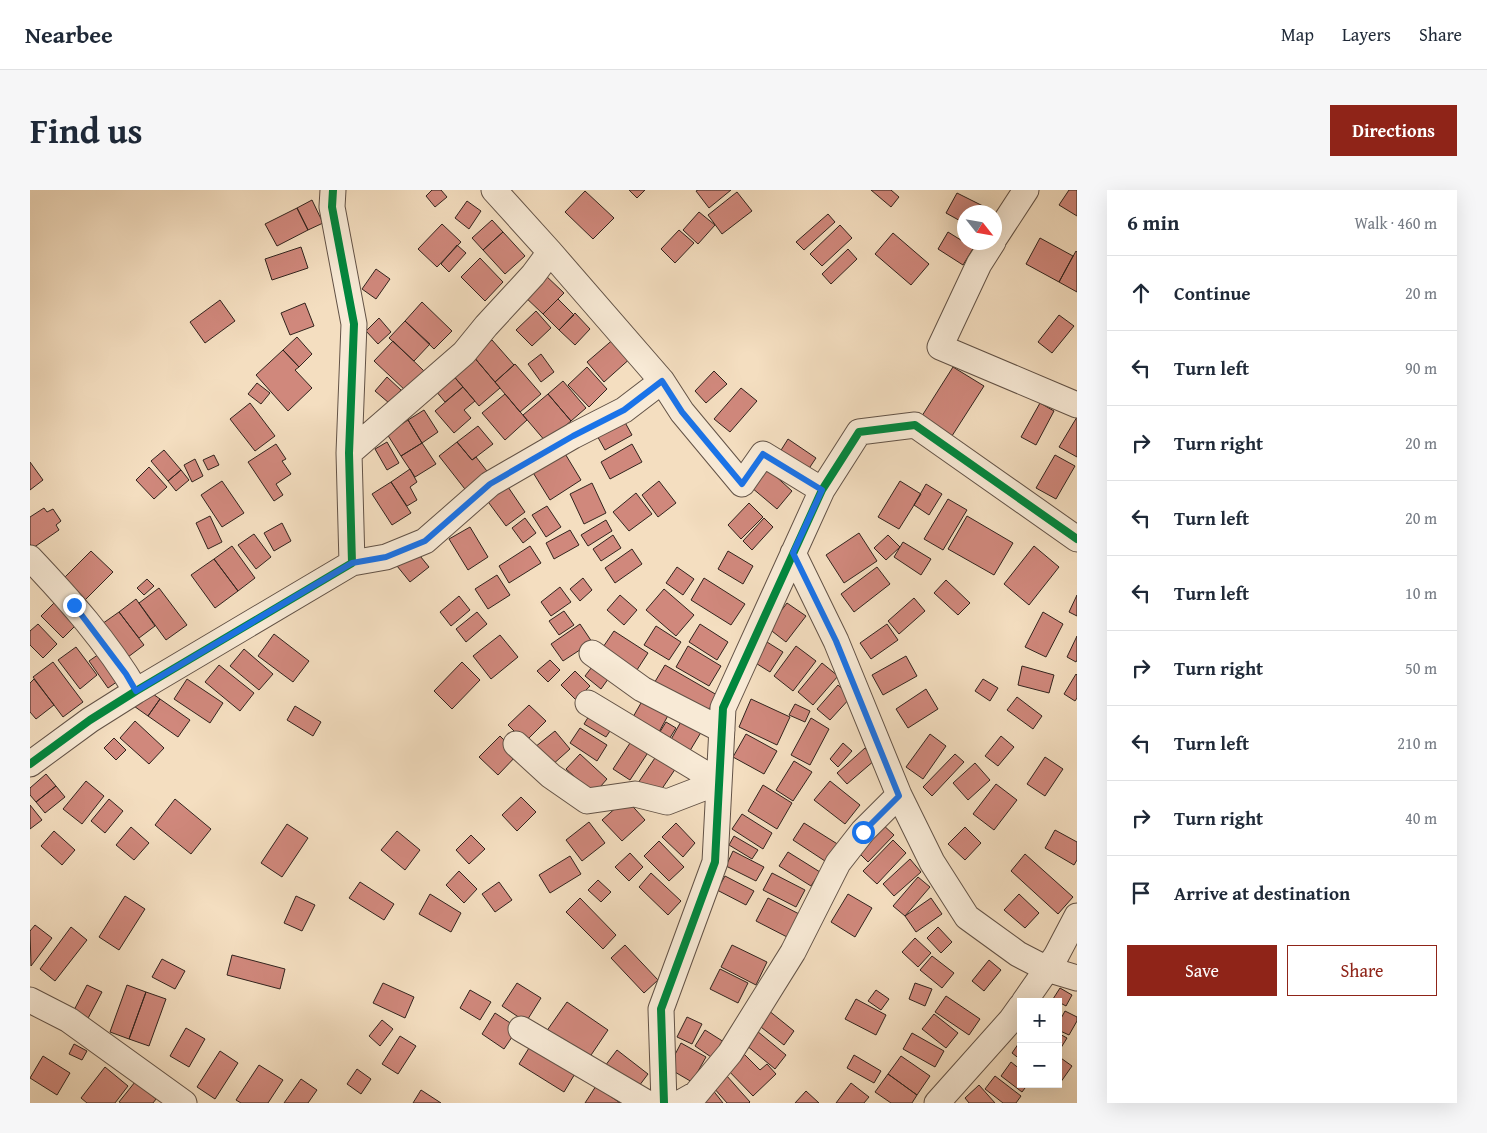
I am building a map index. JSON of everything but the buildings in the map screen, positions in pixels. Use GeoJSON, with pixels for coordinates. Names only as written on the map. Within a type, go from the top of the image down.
{"type":"FeatureCollection","features":[{"type":"Feature","properties":{"kind":"street"},"geometry":{"type":"LineString","coordinates":[[333,190],[332,207],[354,324],[349,453],[352,563]]}},
{"type":"Feature","properties":{"kind":"street"},"geometry":{"type":"LineString","coordinates":[[494,190],[662,381],[682,412],[742,484],[763,454],[822,490]]}},
{"type":"Feature","properties":{"kind":"street"},"geometry":{"type":"LineString","coordinates":[[1002,228],[1026,190]]}},
{"type":"Feature","properties":{"kind":"street"},"geometry":{"type":"LineString","coordinates":[[988,250],[979,264],[940,348],[1077,404]]}},
{"type":"Feature","properties":{"kind":"street"},"geometry":{"type":"LineString","coordinates":[[349,453],[464,353],[533,275],[550,252]]}},
{"type":"Feature","properties":{"kind":"street"},"geometry":{"type":"LineString","coordinates":[[30,764],[90,720],[136,691],[352,563],[386,557],[425,541],[490,484],[573,436],[624,410],[662,381]]}},
{"type":"Feature","properties":{"kind":"street"},"geometry":{"type":"LineString","coordinates":[[664,1103],[661,1009],[715,862],[723,708],[822,490],[859,432],[915,425],[1077,539]]}},
{"type":"Feature","properties":{"kind":"street"},"geometry":{"type":"LineString","coordinates":[[793,553],[836,641],[899,796],[932,862],[966,917],[1018,954],[1046,969],[1077,978]]}},
{"type":"Feature","properties":{"kind":"street"},"geometry":{"type":"LineString","coordinates":[[30,558],[74,605],[126,674],[136,691]]}},
{"type":"Feature","properties":{"kind":"street"},"geometry":{"type":"LineString","coordinates":[[592,653],[642,689],[722,730]]}},
{"type":"Feature","properties":{"kind":"street"},"geometry":{"type":"LineString","coordinates":[[588,702],[719,782]]}},
{"type":"Feature","properties":{"kind":"street"},"geometry":{"type":"LineString","coordinates":[[516,744],[551,776],[587,801],[635,794],[667,802],[719,782]]}},
{"type":"Feature","properties":{"kind":"street"},"geometry":{"type":"LineString","coordinates":[[680,1103],[696,1094],[730,1053],[793,952],[838,864],[863,832],[899,796]]}},
{"type":"Feature","properties":{"kind":"street"},"geometry":{"type":"LineString","coordinates":[[1027,998],[1056,956],[1077,916]]}},
{"type":"Feature","properties":{"kind":"street"},"geometry":{"type":"LineString","coordinates":[[30,1000],[69,1020],[174,1100]]}},
{"type":"Feature","properties":{"kind":"street"},"geometry":{"type":"LineString","coordinates":[[937,1103],[1017,1012]]}},
{"type":"Feature","properties":{"kind":"street"},"geometry":{"type":"LineString","coordinates":[[521,1029],[648,1103]]}},
{"type":"Feature","properties":{"kind":"cycle path"},"geometry":{"type":"LineString","coordinates":[[30,764],[90,720],[136,691],[352,563],[349,453],[354,324],[332,207],[333,190]]}},
{"type":"Feature","properties":{"kind":"cycle path"},"geometry":{"type":"LineString","coordinates":[[664,1103],[661,1009],[715,862],[723,708],[822,490],[859,432],[915,425],[1077,539]]}},
{"type":"Feature","properties":{"kind":"route"},"geometry":{"type":"LineString","coordinates":[[74,605],[126,674],[136,691],[352,563],[386,557],[425,541],[490,484],[573,436],[624,410],[662,381],[682,412],[742,484],[763,454],[822,490],[793,553],[836,641],[899,796],[863,832]]}}]}
